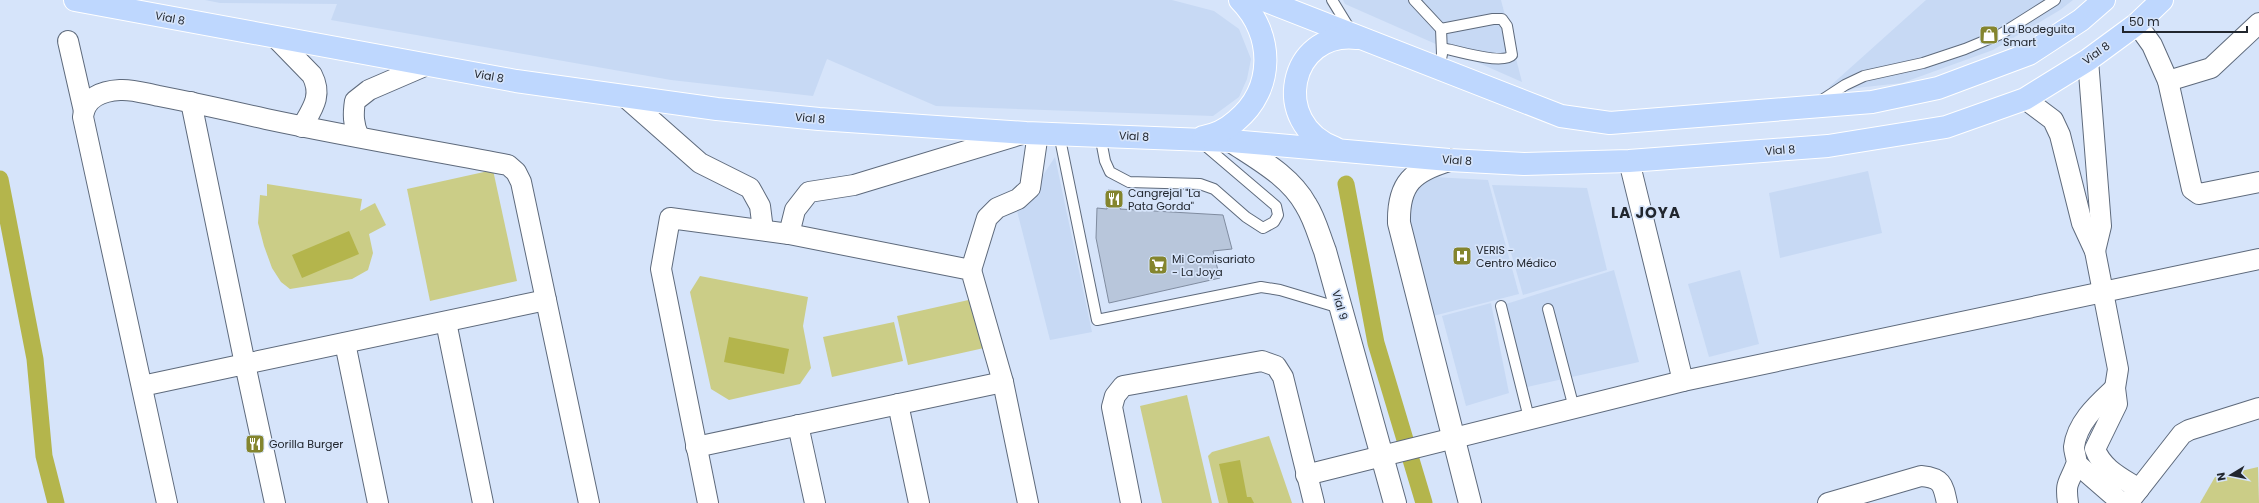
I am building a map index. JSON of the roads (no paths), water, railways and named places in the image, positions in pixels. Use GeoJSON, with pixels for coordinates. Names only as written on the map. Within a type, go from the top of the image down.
{"type":"FeatureCollection","features":[{"type":"Feature","properties":{"kind":"main road","name":"Vial 8"},"geometry":{"type":"LineString","coordinates":[[75,0],[427,65],[717,109],[811,118],[1041,133],[1231,141],[1449,160],[1524,164],[1629,161],[1836,145],[1946,127],[2025,98],[2088,60],[2137,24],[2162,0]]}},
{"type":"Feature","properties":{"kind":"main road"},"geometry":{"type":"LineString","coordinates":[[1189,139],[1207,136],[1232,125],[1251,107],[1258,95],[1266,70],[1265,43],[1255,18],[1240,0]]}},
{"type":"Feature","properties":{"kind":"main road"},"geometry":{"type":"LineString","coordinates":[[1275,2],[1358,37],[1441,58],[1561,116],[1610,123],[1872,102],[1938,88],[2029,54],[2081,20],[2104,0]]}},
{"type":"Feature","properties":{"kind":"main road"},"geometry":{"type":"LineString","coordinates":[[1347,150],[1325,144],[1307,130],[1296,109],[1295,86],[1302,64],[1318,47],[1340,38],[1358,37]]}},
{"type":"Feature","properties":{"kind":"street"},"geometry":{"type":"LineString","coordinates":[[2168,82],[2211,68],[2259,23]]}},
{"type":"Feature","properties":{"kind":"street"},"geometry":{"type":"LineString","coordinates":[[2137,24],[2152,45],[2168,82],[2192,189],[2199,194],[2259,182]]}},
{"type":"Feature","properties":{"kind":"street"},"geometry":{"type":"LineString","coordinates":[[276,38],[312,75],[318,89],[316,102],[302,127]]}},
{"type":"Feature","properties":{"kind":"street"},"geometry":{"type":"LineString","coordinates":[[68,41],[167,503]]}},
{"type":"Feature","properties":{"kind":"street"},"geometry":{"type":"LineString","coordinates":[[2088,60],[2101,226],[2095,251]]}},
{"type":"Feature","properties":{"kind":"street"},"geometry":{"type":"LineString","coordinates":[[359,137],[354,127],[353,114],[355,101],[369,90],[427,65]]}},
{"type":"Feature","properties":{"kind":"street"},"geometry":{"type":"LineString","coordinates":[[84,111],[87,104],[96,95],[122,90],[191,102],[302,127],[508,165],[513,168],[521,182],[589,503]]}},
{"type":"Feature","properties":{"kind":"street"},"geometry":{"type":"LineString","coordinates":[[624,96],[700,163],[750,188],[760,206],[763,230]]}},
{"type":"Feature","properties":{"kind":"street"},"geometry":{"type":"LineString","coordinates":[[2025,98],[2053,120],[2060,135],[2082,223],[2095,251],[2117,379],[2117,404],[2095,449],[2098,459],[2134,496],[2182,434],[2189,430],[2259,410]]}},
{"type":"Feature","properties":{"kind":"street"},"geometry":{"type":"LineString","coordinates":[[191,102],[275,503]]}},
{"type":"Feature","properties":{"kind":"street"},"geometry":{"type":"LineString","coordinates":[[789,234],[795,210],[809,192],[854,186],[1041,133],[1030,188],[1018,199],[997,208],[987,218],[971,270],[1003,382],[1028,503]]}},
{"type":"Feature","properties":{"kind":"street","name":"Vial 9"},"geometry":{"type":"LineString","coordinates":[[1231,141],[1283,178],[1306,204],[1324,251],[1395,503]]}},
{"type":"Feature","properties":{"kind":"street"},"geometry":{"type":"LineString","coordinates":[[1449,160],[1425,168],[1414,176],[1401,195],[1399,208],[1400,223],[1470,503]]}},
{"type":"Feature","properties":{"kind":"street"},"geometry":{"type":"LineString","coordinates":[[1629,161],[1683,381]]}},
{"type":"Feature","properties":{"kind":"street"},"geometry":{"type":"LineString","coordinates":[[708,503],[661,269],[670,218],[789,234],[971,270]]}},
{"type":"Feature","properties":{"kind":"street"},"geometry":{"type":"LineString","coordinates":[[1306,475],[1529,418],[1683,381],[2104,301],[2259,259]]}},
{"type":"Feature","properties":{"kind":"street"},"geometry":{"type":"LineString","coordinates":[[142,386],[546,300]]}},
{"type":"Feature","properties":{"kind":"street"},"geometry":{"type":"LineString","coordinates":[[446,322],[483,503]]}},
{"type":"Feature","properties":{"kind":"street"},"geometry":{"type":"LineString","coordinates":[[345,343],[378,503]]}},
{"type":"Feature","properties":{"kind":"street"},"geometry":{"type":"LineString","coordinates":[[1131,503],[1112,407],[1115,396],[1123,386],[1262,361],[1276,366],[1283,378],[1314,503]]}},
{"type":"Feature","properties":{"kind":"street"},"geometry":{"type":"LineString","coordinates":[[2068,503],[2066,487],[2077,464],[2074,448],[2081,426],[2117,379]]}},
{"type":"Feature","properties":{"kind":"street"},"geometry":{"type":"LineString","coordinates":[[696,446],[1003,382]]}},
{"type":"Feature","properties":{"kind":"street"},"geometry":{"type":"LineString","coordinates":[[898,404],[919,503]]}},
{"type":"Feature","properties":{"kind":"street"},"geometry":{"type":"LineString","coordinates":[[798,425],[815,503]]}},
{"type":"Feature","properties":{"kind":"street"},"geometry":{"type":"LineString","coordinates":[[2077,464],[2122,503]]}},
{"type":"Feature","properties":{"kind":"street"},"geometry":{"type":"LineString","coordinates":[[1836,502],[1921,476],[1934,477],[1939,481],[1943,486],[1948,503]]}},
{"type":"Feature","properties":{"kind":"lane"},"geometry":{"type":"LineString","coordinates":[[1332,0],[1358,37]]}},
{"type":"Feature","properties":{"kind":"lane"},"geometry":{"type":"LineString","coordinates":[[1414,0],[1441,29],[1441,58],[1506,59],[1512,55],[1507,26],[1502,19],[1493,19],[1441,29]]}},
{"type":"Feature","properties":{"kind":"lane"},"geometry":{"type":"LineString","coordinates":[[1810,108],[1845,85],[1864,76],[1923,63],[1965,50],[2001,34],[2055,0]]}},
{"type":"Feature","properties":{"kind":"lane"},"geometry":{"type":"LineString","coordinates":[[1041,133],[1098,320],[1261,287],[1280,290],[1340,308]]}},
{"type":"Feature","properties":{"kind":"lane"},"geometry":{"type":"LineString","coordinates":[[1100,135],[1105,161],[1110,172],[1129,182],[1200,184],[1214,189],[1246,217],[1263,228],[1274,222],[1278,215],[1276,206],[1189,139]]}},
{"type":"Feature","properties":{"kind":"lane"},"geometry":{"type":"LineString","coordinates":[[1501,306],[1529,418]]}},
{"type":"Feature","properties":{"kind":"lane"},"geometry":{"type":"LineString","coordinates":[[1548,309],[1574,408]]}},
{"type":"Feature","properties":{"kind":"waterway"},"geometry":{"type":"LineString","coordinates":[[0,179],[35,359],[44,456],[56,503]]}},
{"type":"Feature","properties":{"kind":"waterway"},"geometry":{"type":"LineString","coordinates":[[1346,184],[1376,343],[1424,503]]}},
{"type":"Feature","properties":{"kind":"place","name":"La Bodeguita Smart"},"geometry":{"type":"Point","coordinates":[1989,35]}},
{"type":"Feature","properties":{"kind":"place","name":"Cangrejal \"La Pata Gorda\""},"geometry":{"type":"Point","coordinates":[1114,199]}},
{"type":"Feature","properties":{"kind":"place","name":"VERIS - Centro Médico"},"geometry":{"type":"Point","coordinates":[1462,256]}},
{"type":"Feature","properties":{"kind":"place","name":"Mi Comisariato - La Joya"},"geometry":{"type":"Point","coordinates":[1158,265]}},
{"type":"Feature","properties":{"kind":"place","name":"Gorilla Burger"},"geometry":{"type":"Point","coordinates":[255,444]}},
{"type":"Feature","properties":{"kind":"district","name":"LA JOYA"},"geometry":{"type":"Point","coordinates":[1646,213]}}]}
